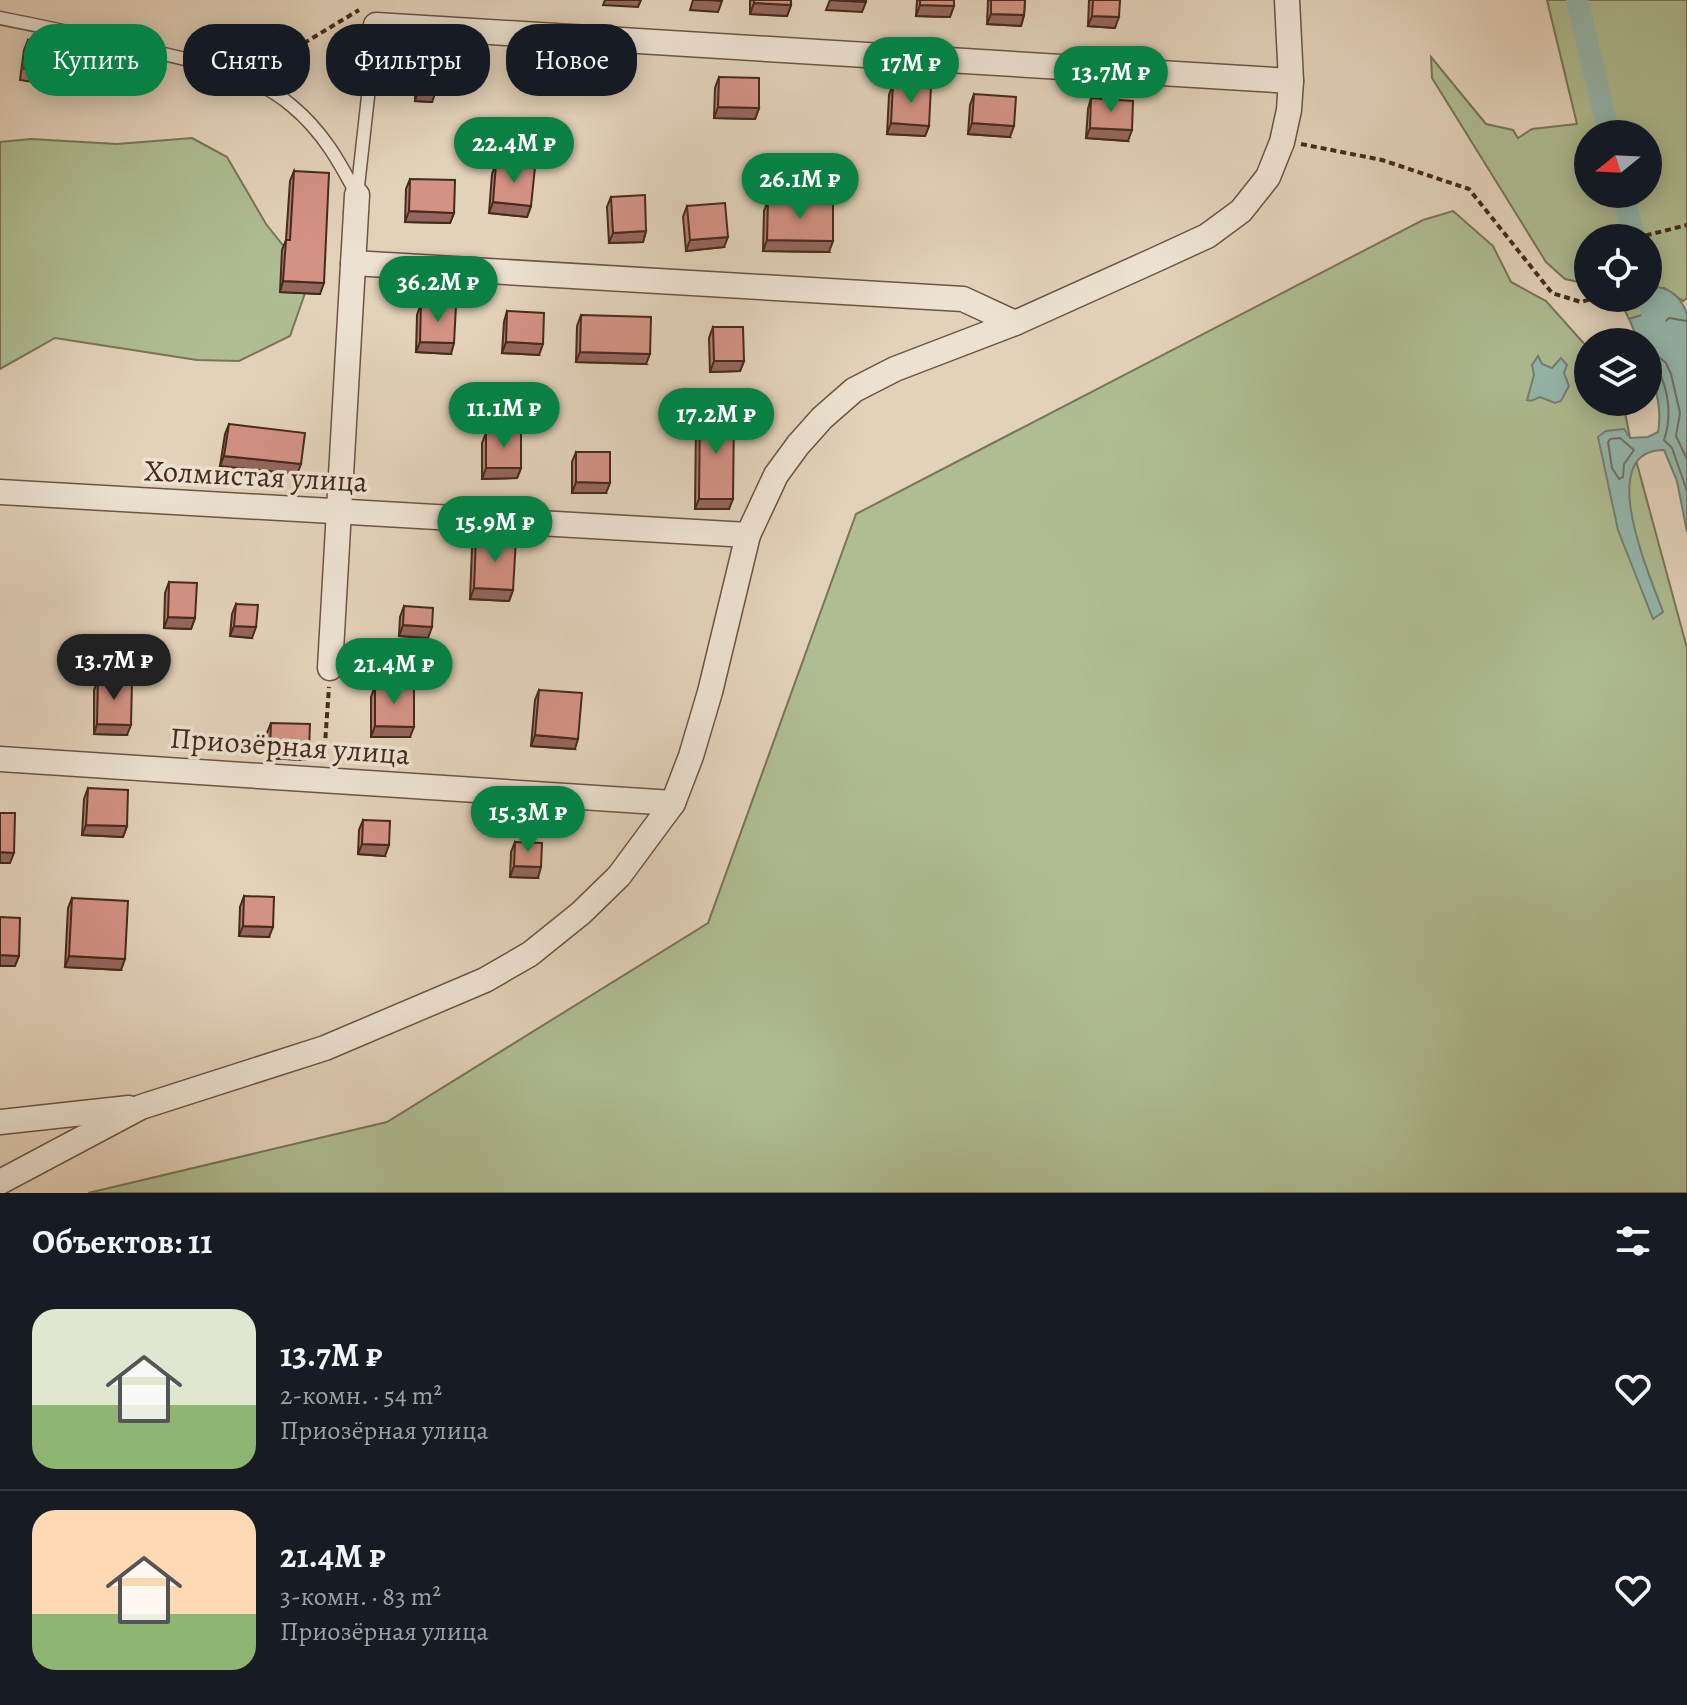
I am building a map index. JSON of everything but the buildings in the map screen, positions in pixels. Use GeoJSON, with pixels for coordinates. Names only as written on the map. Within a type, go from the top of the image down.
{"type":"FeatureCollection","features":[{"type":"Feature","properties":{"kind":"street"},"geometry":{"type":"LineString","coordinates":[[0,1182],[141,1107],[325,1048],[496,974],[530,954],[581,913],[619,876],[673,803],[710,692],[748,535],[776,475],[798,445],[822,418],[854,390],[895,369],[1015,323],[1207,236],[1241,211],[1268,177],[1282,142],[1289,110],[1291,81],[1287,0]]}},
{"type":"Feature","properties":{"kind":"street"},"geometry":{"type":"LineString","coordinates":[[369,16],[1291,81]]}},
{"type":"Feature","properties":{"kind":"street"},"geometry":{"type":"LineString","coordinates":[[330,668],[357,195]]}},
{"type":"Feature","properties":{"kind":"street"},"geometry":{"type":"LineString","coordinates":[[353,263],[963,299],[1015,323]]}},
{"type":"Feature","properties":{"kind":"street","name":"Холмистая улица"},"geometry":{"type":"LineString","coordinates":[[0,492],[748,535]]}},
{"type":"Feature","properties":{"kind":"street","name":"Приозёрная улица"},"geometry":{"type":"LineString","coordinates":[[0,759],[673,803]]}},
{"type":"Feature","properties":{"kind":"street"},"geometry":{"type":"LineString","coordinates":[[0,1122],[141,1107]]}},
{"type":"Feature","properties":{"kind":"lane"},"geometry":{"type":"LineString","coordinates":[[357,195],[369,16]]}},
{"type":"Feature","properties":{"kind":"lane"},"geometry":{"type":"LineString","coordinates":[[0,18],[183,58]]}},
{"type":"Feature","properties":{"kind":"lane"},"geometry":{"type":"LineString","coordinates":[[278,96],[292,105],[330,145],[357,195]]}},
{"type":"Feature","properties":{"kind":"path"},"geometry":{"type":"LineString","coordinates":[[310,46],[369,16]]}},
{"type":"Feature","properties":{"kind":"path"},"geometry":{"type":"LineString","coordinates":[[1282,142],[1382,160],[1469,189],[1552,293],[1574,300]]}},
{"type":"Feature","properties":{"kind":"path"},"geometry":{"type":"LineString","coordinates":[[1662,231],[1687,225]]}},
{"type":"Feature","properties":{"kind":"path"},"geometry":{"type":"LineString","coordinates":[[323,780],[330,668]]}},
{"type":"Feature","properties":{"kind":"green space"},"geometry":{"type":"Polygon","coordinates":[[[1547,0],[1687,0],[1687,298],[1683,301],[1664,288],[1662,292],[1662,224],[1574,224],[1574,281],[1565,279],[1546,262],[1432,78],[1431,57],[1486,124],[1513,130],[1518,138],[1532,129],[1574,124],[1574,208],[1662,208],[1662,120],[1576,120],[1547,0]]]}},
{"type":"Feature","properties":{"kind":"green space"},"geometry":{"type":"Polygon","coordinates":[[[192,138],[227,157],[266,224],[310,279],[290,336],[239,361],[197,360],[55,338],[0,369],[0,142],[31,139],[117,144],[192,138]]]}},
{"type":"Feature","properties":{"kind":"green space"},"geometry":{"type":"Polygon","coordinates":[[[1453,211],[1493,246],[1511,282],[1546,301],[1574,332],[1574,416],[1626,416],[1687,648],[1687,1193],[88,1193],[387,1122],[708,923],[856,514],[1423,220],[1453,211]]]}},
{"type":"Feature","properties":{"kind":"green space"},"geometry":{"type":"Polygon","coordinates":[[[1626,312],[1652,312],[1629,319],[1626,312]]]}},
{"type":"Feature","properties":{"kind":"water"},"geometry":{"type":"Polygon","coordinates":[[[1662,288],[1676,296],[1687,314],[1687,532],[1677,481],[1664,450],[1643,456],[1632,471],[1629,492],[1639,546],[1663,612],[1653,619],[1618,530],[1598,437],[1606,431],[1624,429],[1630,438],[1648,437],[1658,432],[1659,416],[1662,416],[1662,328],[1633,328],[1629,319],[1662,312],[1662,288]]]}},
{"type":"Feature","properties":{"kind":"water"},"geometry":{"type":"Polygon","coordinates":[[[1538,356],[1542,364],[1552,368],[1561,358],[1567,365],[1564,373],[1569,386],[1561,401],[1555,403],[1540,397],[1527,400],[1534,375],[1532,365],[1538,356]]]}},
{"type":"Feature","properties":{"kind":"waterway"},"geometry":{"type":"LineString","coordinates":[[1577,0],[1606,120]]}},
{"type":"Feature","properties":{"kind":"waterway"},"geometry":{"type":"LineString","coordinates":[[1626,208],[1630,224]]}},
{"type":"Feature","properties":{"kind":"waterway"},"geometry":{"type":"LineString","coordinates":[[1652,312],[1656,328]]}}]}
